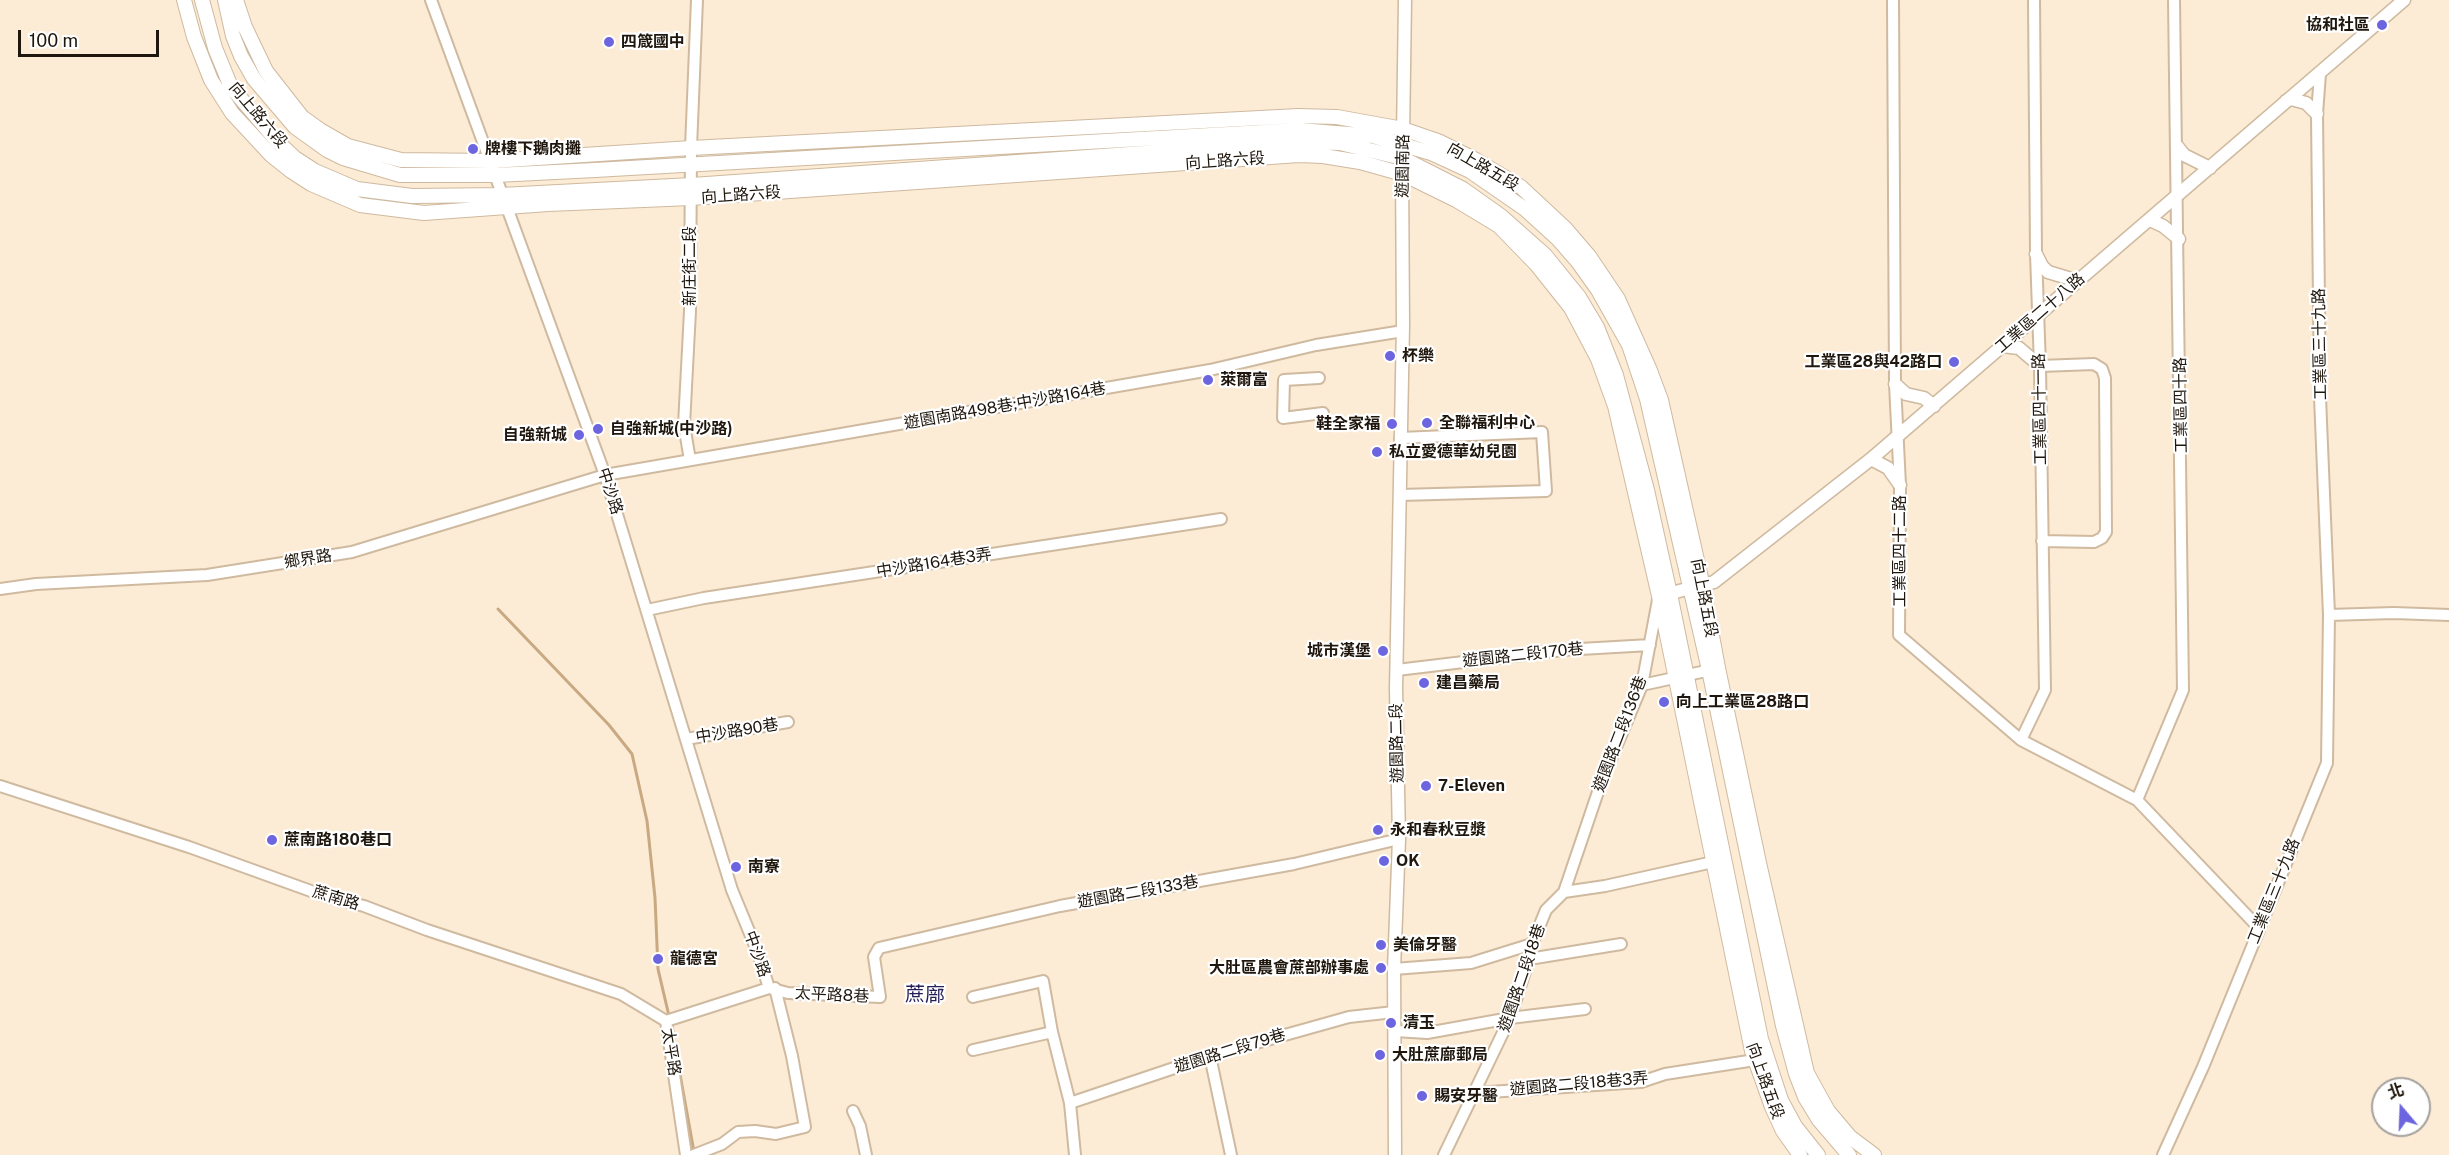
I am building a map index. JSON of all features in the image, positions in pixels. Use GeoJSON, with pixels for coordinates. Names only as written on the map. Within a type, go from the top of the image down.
{"type":"FeatureCollection","features":[{"type":"Feature","properties":{"kind":"main road","name":"向上路六段"},"geometry":{"type":"LineString","coordinates":[[184,0],[194,37],[211,80],[232,113],[271,155],[311,184],[360,205],[398,211],[424,213],[503,201],[691,192],[1299,155],[1360,162],[1402,174]]}},
{"type":"Feature","properties":{"kind":"main road","name":"向上路六段"},"geometry":{"type":"LineString","coordinates":[[202,0],[215,48],[231,87],[278,142],[295,158],[315,171],[357,189],[390,194],[503,201]]}},
{"type":"Feature","properties":{"kind":"main road","name":"向上路六段"},"geometry":{"type":"LineString","coordinates":[[225,0],[233,36],[241,56],[254,79],[295,127],[327,150],[364,166],[400,175],[691,148],[1298,116],[1337,117],[1403,129]]}},
{"type":"Feature","properties":{"kind":"main road","name":"向上路六段"},"geometry":{"type":"LineString","coordinates":[[236,0],[244,27],[266,71],[302,117],[348,146],[401,160],[494,168],[692,164],[1299,130],[1373,136],[1402,151]]}},
{"type":"Feature","properties":{"kind":"main road","name":"向上路五段"},"geometry":{"type":"LineString","coordinates":[[1403,129],[1438,141],[1476,159],[1521,187],[1565,228],[1589,256],[1618,299],[1635,333],[1661,400],[1783,1026],[1805,1097],[1819,1120],[1850,1155]]}},
{"type":"Feature","properties":{"kind":"main road","name":"向上路六段"},"geometry":{"type":"LineString","coordinates":[[691,192],[1300,142],[1340,143],[1402,151]]}},
{"type":"Feature","properties":{"kind":"main road","name":"向上路五段"},"geometry":{"type":"LineString","coordinates":[[1402,151],[1431,153],[1470,171],[1525,209],[1557,238],[1598,290],[1629,345],[1647,399],[1697,588]]}},
{"type":"Feature","properties":{"kind":"main road","name":"向上路五段"},"geometry":{"type":"LineString","coordinates":[[1402,151],[1501,216],[1545,255],[1579,297],[1597,327],[1620,386],[1647,490],[1664,595]]}},
{"type":"Feature","properties":{"kind":"main road","name":"向上路五段"},"geometry":{"type":"LineString","coordinates":[[1402,174],[1456,200],[1499,226],[1536,264],[1571,308],[1598,359],[1615,406],[1664,595],[1761,1039],[1781,1100],[1795,1126],[1818,1155]]}},
{"type":"Feature","properties":{"kind":"main road","name":"向上路五段"},"geometry":{"type":"LineString","coordinates":[[1713,669],[1807,1073],[1828,1110],[1850,1137],[1874,1155]]}},
{"type":"Feature","properties":{"kind":"main road","name":"向上路五段"},"geometry":{"type":"LineString","coordinates":[[1681,675],[1713,862],[1755,1060],[1772,1107],[1800,1155]]}},
{"type":"Feature","properties":{"kind":"street","name":"中沙路"},"geometry":{"type":"LineString","coordinates":[[431,0],[605,475],[732,890],[772,988],[792,1056],[805,1127],[776,1134],[755,1131],[738,1132],[722,1144],[694,1155]]}},
{"type":"Feature","properties":{"kind":"street","name":"新庄街二段"},"geometry":{"type":"LineString","coordinates":[[690,460],[684,425],[690,311],[691,148],[697,0]]}},
{"type":"Feature","properties":{"kind":"street","name":"遊園南路"},"geometry":{"type":"LineString","coordinates":[[1403,331],[1402,151],[1405,0]]}},
{"type":"Feature","properties":{"kind":"street","name":"工業區四十二路"},"geometry":{"type":"LineString","coordinates":[[1893,0],[1895,384],[1900,485],[1899,635],[2021,740],[2137,801],[2259,928]]}},
{"type":"Feature","properties":{"kind":"street","name":"工業區四十一路"},"geometry":{"type":"LineString","coordinates":[[2021,740],[2044,690],[2034,0]]}},
{"type":"Feature","properties":{"kind":"street","name":"工業區四十路"},"geometry":{"type":"LineString","coordinates":[[2137,801],[2183,690],[2175,0]]}},
{"type":"Feature","properties":{"kind":"street","name":"工業區二十八路"},"geometry":{"type":"LineString","coordinates":[[1664,595],[1714,582],[1871,459],[2404,0]]}},
{"type":"Feature","properties":{"kind":"street","name":"工業區三十九路"},"geometry":{"type":"LineString","coordinates":[[2163,1155],[2203,1067],[2327,763],[2329,615],[2320,397],[2317,114],[2320,74]]}},
{"type":"Feature","properties":{"kind":"street"},"geometry":{"type":"LineString","coordinates":[[2286,102],[2291,99],[2306,103],[2317,114]]}},
{"type":"Feature","properties":{"kind":"street"},"geometry":{"type":"LineString","coordinates":[[2178,146],[2184,155],[2210,168]]}},
{"type":"Feature","properties":{"kind":"street"},"geometry":{"type":"LineString","coordinates":[[2146,222],[2150,220],[2157,223],[2179,239]]}},
{"type":"Feature","properties":{"kind":"street"},"geometry":{"type":"LineString","coordinates":[[2036,254],[2048,272],[2078,281]]}},
{"type":"Feature","properties":{"kind":"street","name":"遊園路二段"},"geometry":{"type":"LineString","coordinates":[[1395,1155],[1394,969],[1399,839],[1397,670],[1403,331]]}},
{"type":"Feature","properties":{"kind":"street","name":"遊園南路498巷;中沙路164巷"},"geometry":{"type":"LineString","coordinates":[[605,475],[1210,370],[1316,345],[1403,331]]}},
{"type":"Feature","properties":{"kind":"street"},"geometry":{"type":"LineString","coordinates":[[2002,346],[2019,348],[2040,366],[2094,364],[2102,369],[2105,378],[2106,532],[2102,538],[2094,542],[2042,541]]}},
{"type":"Feature","properties":{"kind":"street"},"geometry":{"type":"LineString","coordinates":[[1319,378],[1284,380],[1283,418],[1323,413]]}},
{"type":"Feature","properties":{"kind":"street"},"geometry":{"type":"LineString","coordinates":[[1895,384],[1906,394],[1924,398],[1934,406]]}},
{"type":"Feature","properties":{"kind":"street"},"geometry":{"type":"LineString","coordinates":[[1400,438],[1542,432],[1546,491],[1400,495]]}},
{"type":"Feature","properties":{"kind":"street"},"geometry":{"type":"LineString","coordinates":[[1871,459],[1888,468],[1900,485]]}},
{"type":"Feature","properties":{"kind":"street","name":"鄉界路"},"geometry":{"type":"LineString","coordinates":[[0,589],[36,584],[207,575],[352,552],[605,475]]}},
{"type":"Feature","properties":{"kind":"street","name":"中沙路164巷3弄"},"geometry":{"type":"LineString","coordinates":[[647,610],[704,598],[1221,519]]}},
{"type":"Feature","properties":{"kind":"street","name":"遊園路二段136巷"},"geometry":{"type":"LineString","coordinates":[[1582,835],[1642,685],[1664,595]]}},
{"type":"Feature","properties":{"kind":"street"},"geometry":{"type":"LineString","coordinates":[[2329,615],[2394,613],[2449,615]]}},
{"type":"Feature","properties":{"kind":"street","name":"遊園路二段170巷"},"geometry":{"type":"LineString","coordinates":[[1397,670],[1563,650],[1650,645]]}},
{"type":"Feature","properties":{"kind":"street"},"geometry":{"type":"LineString","coordinates":[[1642,685],[1713,669]]}},
{"type":"Feature","properties":{"kind":"street","name":"中沙路90巷"},"geometry":{"type":"LineString","coordinates":[[686,739],[788,722]]}},
{"type":"Feature","properties":{"kind":"street","name":"蔗南路"},"geometry":{"type":"LineString","coordinates":[[0,786],[189,847],[322,894],[364,906],[427,930],[621,994],[666,1021]]}},
{"type":"Feature","properties":{"kind":"street","name":"遊園路二段18巷"},"geometry":{"type":"LineString","coordinates":[[1444,1155],[1510,1018],[1532,944],[1546,910],[1564,892],[1582,835]]}},
{"type":"Feature","properties":{"kind":"street","name":"遊園路二段133巷"},"geometry":{"type":"LineString","coordinates":[[879,948],[1060,906],[1283,866],[1399,839]]}},
{"type":"Feature","properties":{"kind":"street"},"geometry":{"type":"LineString","coordinates":[[1564,892],[1605,886],[1713,862]]}},
{"type":"Feature","properties":{"kind":"street"},"geometry":{"type":"LineString","coordinates":[[1394,969],[1471,963],[1532,944]]}},
{"type":"Feature","properties":{"kind":"street"},"geometry":{"type":"LineString","coordinates":[[1529,959],[1621,944]]}},
{"type":"Feature","properties":{"kind":"street","name":"太平路8巷"},"geometry":{"type":"LineString","coordinates":[[772,988],[788,993],[880,997],[874,957],[879,948]]}},
{"type":"Feature","properties":{"kind":"street"},"geometry":{"type":"LineString","coordinates":[[973,997],[1043,981],[1052,1032],[1070,1103],[1075,1155]]}},
{"type":"Feature","properties":{"kind":"street","name":"太平路"},"geometry":{"type":"LineString","coordinates":[[686,1155],[666,1021],[772,988]]}},
{"type":"Feature","properties":{"kind":"street"},"geometry":{"type":"LineString","coordinates":[[1395,1031],[1427,1033],[1510,1018],[1585,1009]]}},
{"type":"Feature","properties":{"kind":"street","name":"遊園路二段79巷"},"geometry":{"type":"LineString","coordinates":[[1070,1103],[1210,1056],[1349,1017],[1394,1012]]}},
{"type":"Feature","properties":{"kind":"street"},"geometry":{"type":"LineString","coordinates":[[973,1050],[1052,1032]]}},
{"type":"Feature","properties":{"kind":"street"},"geometry":{"type":"LineString","coordinates":[[1210,1056],[1231,1155]]}},
{"type":"Feature","properties":{"kind":"street","name":"遊園路二段18巷3弄"},"geometry":{"type":"LineString","coordinates":[[1474,1093],[1641,1082],[1665,1074],[1755,1060]]}},
{"type":"Feature","properties":{"kind":"street"},"geometry":{"type":"LineString","coordinates":[[853,1111],[860,1126],[866,1155]]}},
{"type":"Feature","properties":{"kind":"waterway"},"geometry":{"type":"LineString","coordinates":[[498,609],[609,725],[632,754],[647,821],[655,898],[658,969],[669,1016]]}},
{"type":"Feature","properties":{"kind":"waterway"},"geometry":{"type":"LineString","coordinates":[[676,1052],[694,1152]]}},
{"type":"Feature","properties":{"kind":"place","name":"協和社區"},"geometry":{"type":"Point","coordinates":[2382,25]}},
{"type":"Feature","properties":{"kind":"place","name":"四箴國中"},"geometry":{"type":"Point","coordinates":[609,42]}},
{"type":"Feature","properties":{"kind":"place","name":"牌樓下鵝肉攤"},"geometry":{"type":"Point","coordinates":[473,149]}},
{"type":"Feature","properties":{"kind":"place","name":"杯樂"},"geometry":{"type":"Point","coordinates":[1390,356]}},
{"type":"Feature","properties":{"kind":"place","name":"工業區28與42路口"},"geometry":{"type":"Point","coordinates":[1954,362]}},
{"type":"Feature","properties":{"kind":"place","name":"萊爾富"},"geometry":{"type":"Point","coordinates":[1208,380]}},
{"type":"Feature","properties":{"kind":"place","name":"全聯福利中心"},"geometry":{"type":"Point","coordinates":[1427,423]}},
{"type":"Feature","properties":{"kind":"place","name":"鞋全家福"},"geometry":{"type":"Point","coordinates":[1392,424]}},
{"type":"Feature","properties":{"kind":"place","name":"自強新城(中沙路)"},"geometry":{"type":"Point","coordinates":[598,429]}},
{"type":"Feature","properties":{"kind":"place","name":"自強新城"},"geometry":{"type":"Point","coordinates":[579,435]}},
{"type":"Feature","properties":{"kind":"place","name":"私立愛德華幼兒園"},"geometry":{"type":"Point","coordinates":[1377,452]}},
{"type":"Feature","properties":{"kind":"place","name":"城市漢堡"},"geometry":{"type":"Point","coordinates":[1383,651]}},
{"type":"Feature","properties":{"kind":"place","name":"建昌藥局"},"geometry":{"type":"Point","coordinates":[1424,683]}},
{"type":"Feature","properties":{"kind":"place","name":"向上工業區28路口"},"geometry":{"type":"Point","coordinates":[1664,702]}},
{"type":"Feature","properties":{"kind":"place","name":"7-Eleven"},"geometry":{"type":"Point","coordinates":[1426,786]}},
{"type":"Feature","properties":{"kind":"place","name":"永和春秋豆漿"},"geometry":{"type":"Point","coordinates":[1378,830]}},
{"type":"Feature","properties":{"kind":"place","name":"蔗南路180巷口"},"geometry":{"type":"Point","coordinates":[272,840]}},
{"type":"Feature","properties":{"kind":"place","name":"OK"},"geometry":{"type":"Point","coordinates":[1384,861]}},
{"type":"Feature","properties":{"kind":"place","name":"南寮"},"geometry":{"type":"Point","coordinates":[736,867]}},
{"type":"Feature","properties":{"kind":"place","name":"美倫牙醫"},"geometry":{"type":"Point","coordinates":[1381,945]}},
{"type":"Feature","properties":{"kind":"place","name":"龍德宮"},"geometry":{"type":"Point","coordinates":[658,959]}},
{"type":"Feature","properties":{"kind":"place","name":"大肚區農會蔗部辦事處"},"geometry":{"type":"Point","coordinates":[1381,968]}},
{"type":"Feature","properties":{"kind":"place","name":"清玉"},"geometry":{"type":"Point","coordinates":[1391,1023]}},
{"type":"Feature","properties":{"kind":"place","name":"大肚蔗廍郵局"},"geometry":{"type":"Point","coordinates":[1380,1055]}},
{"type":"Feature","properties":{"kind":"place","name":"賜安牙醫"},"geometry":{"type":"Point","coordinates":[1422,1096]}},
{"type":"Feature","properties":{"kind":"district","name":"蔗廍"},"geometry":{"type":"Point","coordinates":[925,995]}}]}
